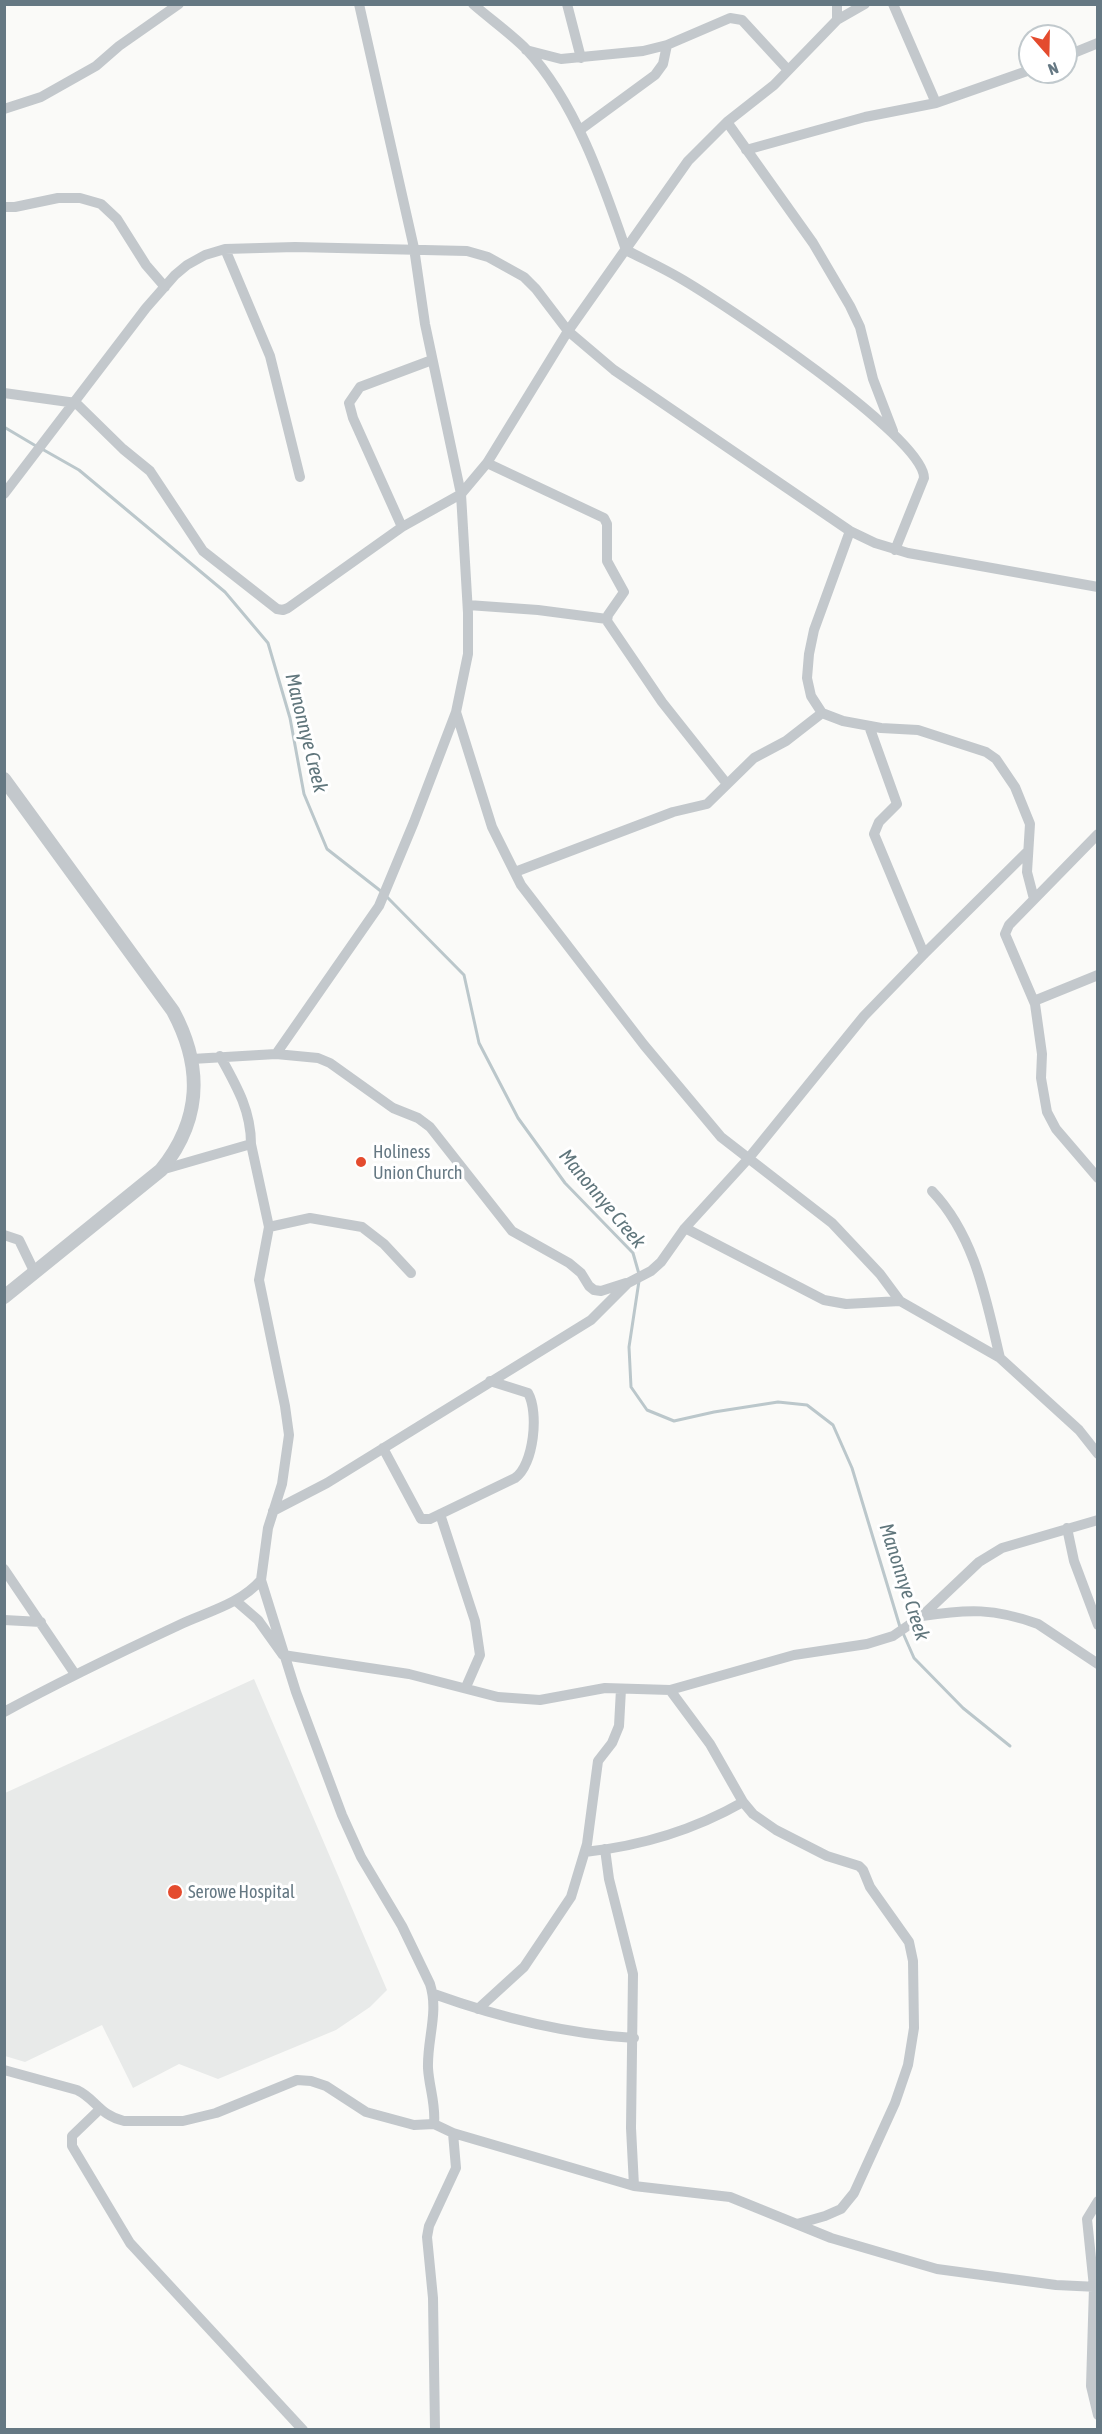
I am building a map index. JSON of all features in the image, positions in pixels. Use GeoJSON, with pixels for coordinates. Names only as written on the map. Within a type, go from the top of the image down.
{"type":"FeatureCollection","features":[{"type":"Feature","properties":{"kind":"street"},"geometry":{"type":"LineString","coordinates":[[4,109],[40,97],[96,66],[119,46],[179,4]]}},
{"type":"Feature","properties":{"kind":"street"},"geometry":{"type":"LineString","coordinates":[[276,1054],[379,906],[456,712],[468,654],[468,605],[461,494],[432,360],[414,248],[359,4]]}},
{"type":"Feature","properties":{"kind":"street"},"geometry":{"type":"LineString","coordinates":[[473,4],[526,50],[553,86],[580,130],[626,250],[679,277],[828,379],[894,434],[921,466],[924,473],[895,550]]}},
{"type":"Feature","properties":{"kind":"street"},"geometry":{"type":"LineString","coordinates":[[567,4],[581,58]]}},
{"type":"Feature","properties":{"kind":"street"},"geometry":{"type":"LineString","coordinates":[[837,4],[837,20]]}},
{"type":"Feature","properties":{"kind":"street"},"geometry":{"type":"LineString","coordinates":[[4,393],[76,403],[123,449],[150,471],[203,551],[277,609],[288,608],[402,527],[461,494],[487,463],[567,331],[688,161],[727,122],[774,85],[837,20],[865,4]]}},
{"type":"Feature","properties":{"kind":"street"},"geometry":{"type":"LineString","coordinates":[[893,4],[936,103]]}},
{"type":"Feature","properties":{"kind":"street"},"geometry":{"type":"LineString","coordinates":[[526,50],[561,59],[649,50],[667,45],[730,18],[737,18],[742,20],[788,70]]}},
{"type":"Feature","properties":{"kind":"street"},"geometry":{"type":"LineString","coordinates":[[1078,51],[1098,43]]}},
{"type":"Feature","properties":{"kind":"street"},"geometry":{"type":"LineString","coordinates":[[580,130],[655,75],[663,64],[667,45]]}},
{"type":"Feature","properties":{"kind":"street"},"geometry":{"type":"LineString","coordinates":[[747,150],[865,117],[936,103],[1018,74]]}},
{"type":"Feature","properties":{"kind":"street"},"geometry":{"type":"LineString","coordinates":[[727,122],[813,243],[856,317],[879,397],[894,434]]}},
{"type":"Feature","properties":{"kind":"street"},"geometry":{"type":"LineString","coordinates":[[4,207],[15,207],[58,198],[80,198],[101,204],[117,219],[146,265],[165,287]]}},
{"type":"Feature","properties":{"kind":"street"},"geometry":{"type":"LineString","coordinates":[[4,494],[165,287],[187,265],[205,255],[225,249],[414,248],[467,251],[488,257],[510,268],[536,289],[567,331],[614,370],[850,531],[895,550],[1098,587]]}},
{"type":"Feature","properties":{"kind":"street"},"geometry":{"type":"LineString","coordinates":[[225,249],[270,357],[300,477]]}},
{"type":"Feature","properties":{"kind":"street"},"geometry":{"type":"LineString","coordinates":[[402,527],[353,418],[349,403],[360,387],[432,360]]}},
{"type":"Feature","properties":{"kind":"street"},"geometry":{"type":"LineString","coordinates":[[487,463],[604,518],[607,524],[607,561],[624,592],[607,619]]}},
{"type":"Feature","properties":{"kind":"street"},"geometry":{"type":"LineString","coordinates":[[850,531],[826,591],[808,654],[807,678],[811,696],[822,714],[869,726],[918,730],[986,752],[996,759],[1015,787],[1028,816],[1031,832],[1027,852],[1027,872],[1034,899]]}},
{"type":"Feature","properties":{"kind":"street"},"geometry":{"type":"LineString","coordinates":[[468,605],[538,610],[607,619],[662,702],[727,784]]}},
{"type":"Feature","properties":{"kind":"street"},"geometry":{"type":"LineString","coordinates":[[456,712],[492,827],[521,885],[578,956],[644,1045],[721,1137],[832,1223],[880,1274],[900,1301],[1000,1358],[1079,1430],[1098,1454]]}},
{"type":"Feature","properties":{"kind":"street"},"geometry":{"type":"LineString","coordinates":[[515,872],[673,812],[707,804],[754,758],[786,741],[822,714]]}},
{"type":"Feature","properties":{"kind":"street"},"geometry":{"type":"LineString","coordinates":[[869,726],[897,804],[879,822],[874,834],[924,954]]}},
{"type":"Feature","properties":{"kind":"street"},"geometry":{"type":"LineString","coordinates":[[4,779],[173,1011],[184,1033],[192,1059],[194,1091],[191,1112],[179,1143],[161,1170],[4,1297]]}},
{"type":"Feature","properties":{"kind":"street"},"geometry":{"type":"LineString","coordinates":[[1098,834],[1009,925],[1005,934],[1034,1001],[1042,1054],[1041,1078],[1047,1112],[1056,1129],[1098,1178]]}},
{"type":"Feature","properties":{"kind":"street"},"geometry":{"type":"LineString","coordinates":[[192,1059],[276,1054],[306,1055],[324,1060],[393,1108],[418,1118],[430,1127],[512,1231],[569,1263],[581,1273],[589,1286],[601,1291],[628,1282],[651,1271],[661,1263],[685,1228],[748,1159],[852,1030],[924,954],[1027,852]]}},
{"type":"Feature","properties":{"kind":"street"},"geometry":{"type":"LineString","coordinates":[[1034,1001],[1098,975]]}},
{"type":"Feature","properties":{"kind":"street"},"geometry":{"type":"LineString","coordinates":[[220,1056],[244,1102],[251,1127],[252,1144],[269,1227],[259,1280],[289,1435],[282,1484],[264,1550],[261,1580],[283,1655],[342,1815],[376,1885],[424,1967],[434,1994],[434,2026],[428,2068],[435,2109],[434,2124]]}},
{"type":"Feature","properties":{"kind":"street"},"geometry":{"type":"LineString","coordinates":[[161,1170],[252,1144]]}},
{"type":"Feature","properties":{"kind":"street"},"geometry":{"type":"LineString","coordinates":[[932,1191],[957,1225],[974,1260],[1000,1358]]}},
{"type":"Feature","properties":{"kind":"street"},"geometry":{"type":"LineString","coordinates":[[269,1227],[310,1218],[362,1227],[384,1244],[411,1273]]}},
{"type":"Feature","properties":{"kind":"street"},"geometry":{"type":"LineString","coordinates":[[685,1228],[824,1300],[846,1304],[900,1301]]}},
{"type":"Feature","properties":{"kind":"street"},"geometry":{"type":"LineString","coordinates":[[4,1235],[19,1240],[35,1273]]}},
{"type":"Feature","properties":{"kind":"street"},"geometry":{"type":"LineString","coordinates":[[273,1511],[327,1483],[591,1320],[628,1282]]}},
{"type":"Feature","properties":{"kind":"street"},"geometry":{"type":"LineString","coordinates":[[383,1448],[419,1518],[426,1520],[515,1478],[523,1470],[533,1434],[535,1413],[532,1400],[528,1393],[490,1381]]}},
{"type":"Feature","properties":{"kind":"street"},"geometry":{"type":"LineString","coordinates":[[440,1514],[475,1621],[480,1655],[466,1687]]}},
{"type":"Feature","properties":{"kind":"street"},"geometry":{"type":"LineString","coordinates":[[236,1601],[258,1620],[283,1655],[409,1674],[498,1697],[540,1700],[605,1688],[670,1690],[794,1655],[867,1644],[893,1636],[922,1616],[979,1562],[1002,1548],[1098,1520]]}},
{"type":"Feature","properties":{"kind":"street"},"geometry":{"type":"LineString","coordinates":[[1067,1528],[1074,1561],[1098,1625]]}},
{"type":"Feature","properties":{"kind":"street"},"geometry":{"type":"LineString","coordinates":[[4,1569],[75,1674]]}},
{"type":"Feature","properties":{"kind":"street"},"geometry":{"type":"LineString","coordinates":[[4,1712],[75,1674],[199,1615],[236,1601],[261,1580]]}},
{"type":"Feature","properties":{"kind":"street"},"geometry":{"type":"LineString","coordinates":[[922,1616],[963,1610],[987,1610],[1028,1620],[1038,1624],[1098,1664]]}},
{"type":"Feature","properties":{"kind":"street"},"geometry":{"type":"LineString","coordinates":[[4,1620],[41,1622]]}},
{"type":"Feature","properties":{"kind":"street"},"geometry":{"type":"LineString","coordinates":[[478,2009],[524,1967],[571,1897],[585,1851],[597,1761],[612,1743],[619,1726],[621,1689]]}},
{"type":"Feature","properties":{"kind":"street"},"geometry":{"type":"LineString","coordinates":[[670,1690],[710,1744],[743,1802],[753,1814],[776,1830],[827,1856],[849,1862],[864,1870],[870,1887],[903,1930],[909,1942],[913,1961],[914,2028],[908,2065],[895,2103],[868,2167],[854,2193],[841,2209],[796,2224]]}},
{"type":"Feature","properties":{"kind":"street"},"geometry":{"type":"LineString","coordinates":[[585,1851],[605,1849],[693,1827],[743,1802]]}},
{"type":"Feature","properties":{"kind":"street"},"geometry":{"type":"LineString","coordinates":[[605,1849],[609,1879],[633,1974],[634,2038],[631,2128],[634,2186]]}},
{"type":"Feature","properties":{"kind":"street"},"geometry":{"type":"LineString","coordinates":[[434,1994],[516,2020],[593,2034],[634,2038]]}},
{"type":"Feature","properties":{"kind":"street"},"geometry":{"type":"LineString","coordinates":[[4,2070],[78,2090],[85,2094],[99,2110],[124,2121],[183,2121],[216,2113],[297,2080],[311,2081],[326,2086],[366,2112],[375,2115],[414,2124],[434,2124],[453,2133],[634,2186],[730,2197],[796,2224],[878,2253],[937,2270],[1056,2285],[1096,2287]]}},
{"type":"Feature","properties":{"kind":"street"},"geometry":{"type":"LineString","coordinates":[[99,2110],[72,2136],[72,2146],[130,2243],[303,2430]]}},
{"type":"Feature","properties":{"kind":"street"},"geometry":{"type":"LineString","coordinates":[[435,2430],[433,2298],[428,2237],[429,2226],[456,2168],[453,2133]]}},
{"type":"Feature","properties":{"kind":"street"},"geometry":{"type":"LineString","coordinates":[[1098,2201],[1087,2219],[1096,2287],[1091,2386],[1098,2415]]}},
{"type":"Feature","properties":{"kind":"shaded area","name":"Serowe Hospital"},"geometry":{"type":"Polygon","coordinates":[[[254,1679],[387,1990],[370,2007],[336,2030],[218,2079],[179,2064],[133,2088],[102,2025],[25,2062],[5,2056],[5,1793],[254,1679]]]}},
{"type":"Feature","properties":{"kind":"waterway","name":"Manonnye Creek"},"geometry":{"type":"LineString","coordinates":[[4,427],[36,446]]}},
{"type":"Feature","properties":{"kind":"waterway","name":"Manonnye Creek"},"geometry":{"type":"LineString","coordinates":[[42,449],[79,470],[225,592],[268,643],[290,718],[304,794],[327,849],[382,892]]}},
{"type":"Feature","properties":{"kind":"waterway","name":"Manonnye Creek"},"geometry":{"type":"LineString","coordinates":[[387,897],[464,975],[479,1043],[518,1118],[565,1183],[633,1253],[639,1274]]}},
{"type":"Feature","properties":{"kind":"waterway","name":"Manonnye Creek"},"geometry":{"type":"LineString","coordinates":[[639,1281],[629,1347],[631,1387],[647,1410],[674,1421],[778,1402],[807,1405],[833,1425],[852,1468],[900,1627]]}},
{"type":"Feature","properties":{"kind":"waterway","name":"Manonnye Creek"},"geometry":{"type":"LineString","coordinates":[[903,1633],[914,1658],[963,1708],[1010,1746]]}},
{"type":"Feature","properties":{"kind":"place","name":"Holiness Union Church"},"geometry":{"type":"Point","coordinates":[361,1162]}},
{"type":"Feature","properties":{"kind":"place","name":"Serowe Hospital"},"geometry":{"type":"Point","coordinates":[175,1892]}}]}
